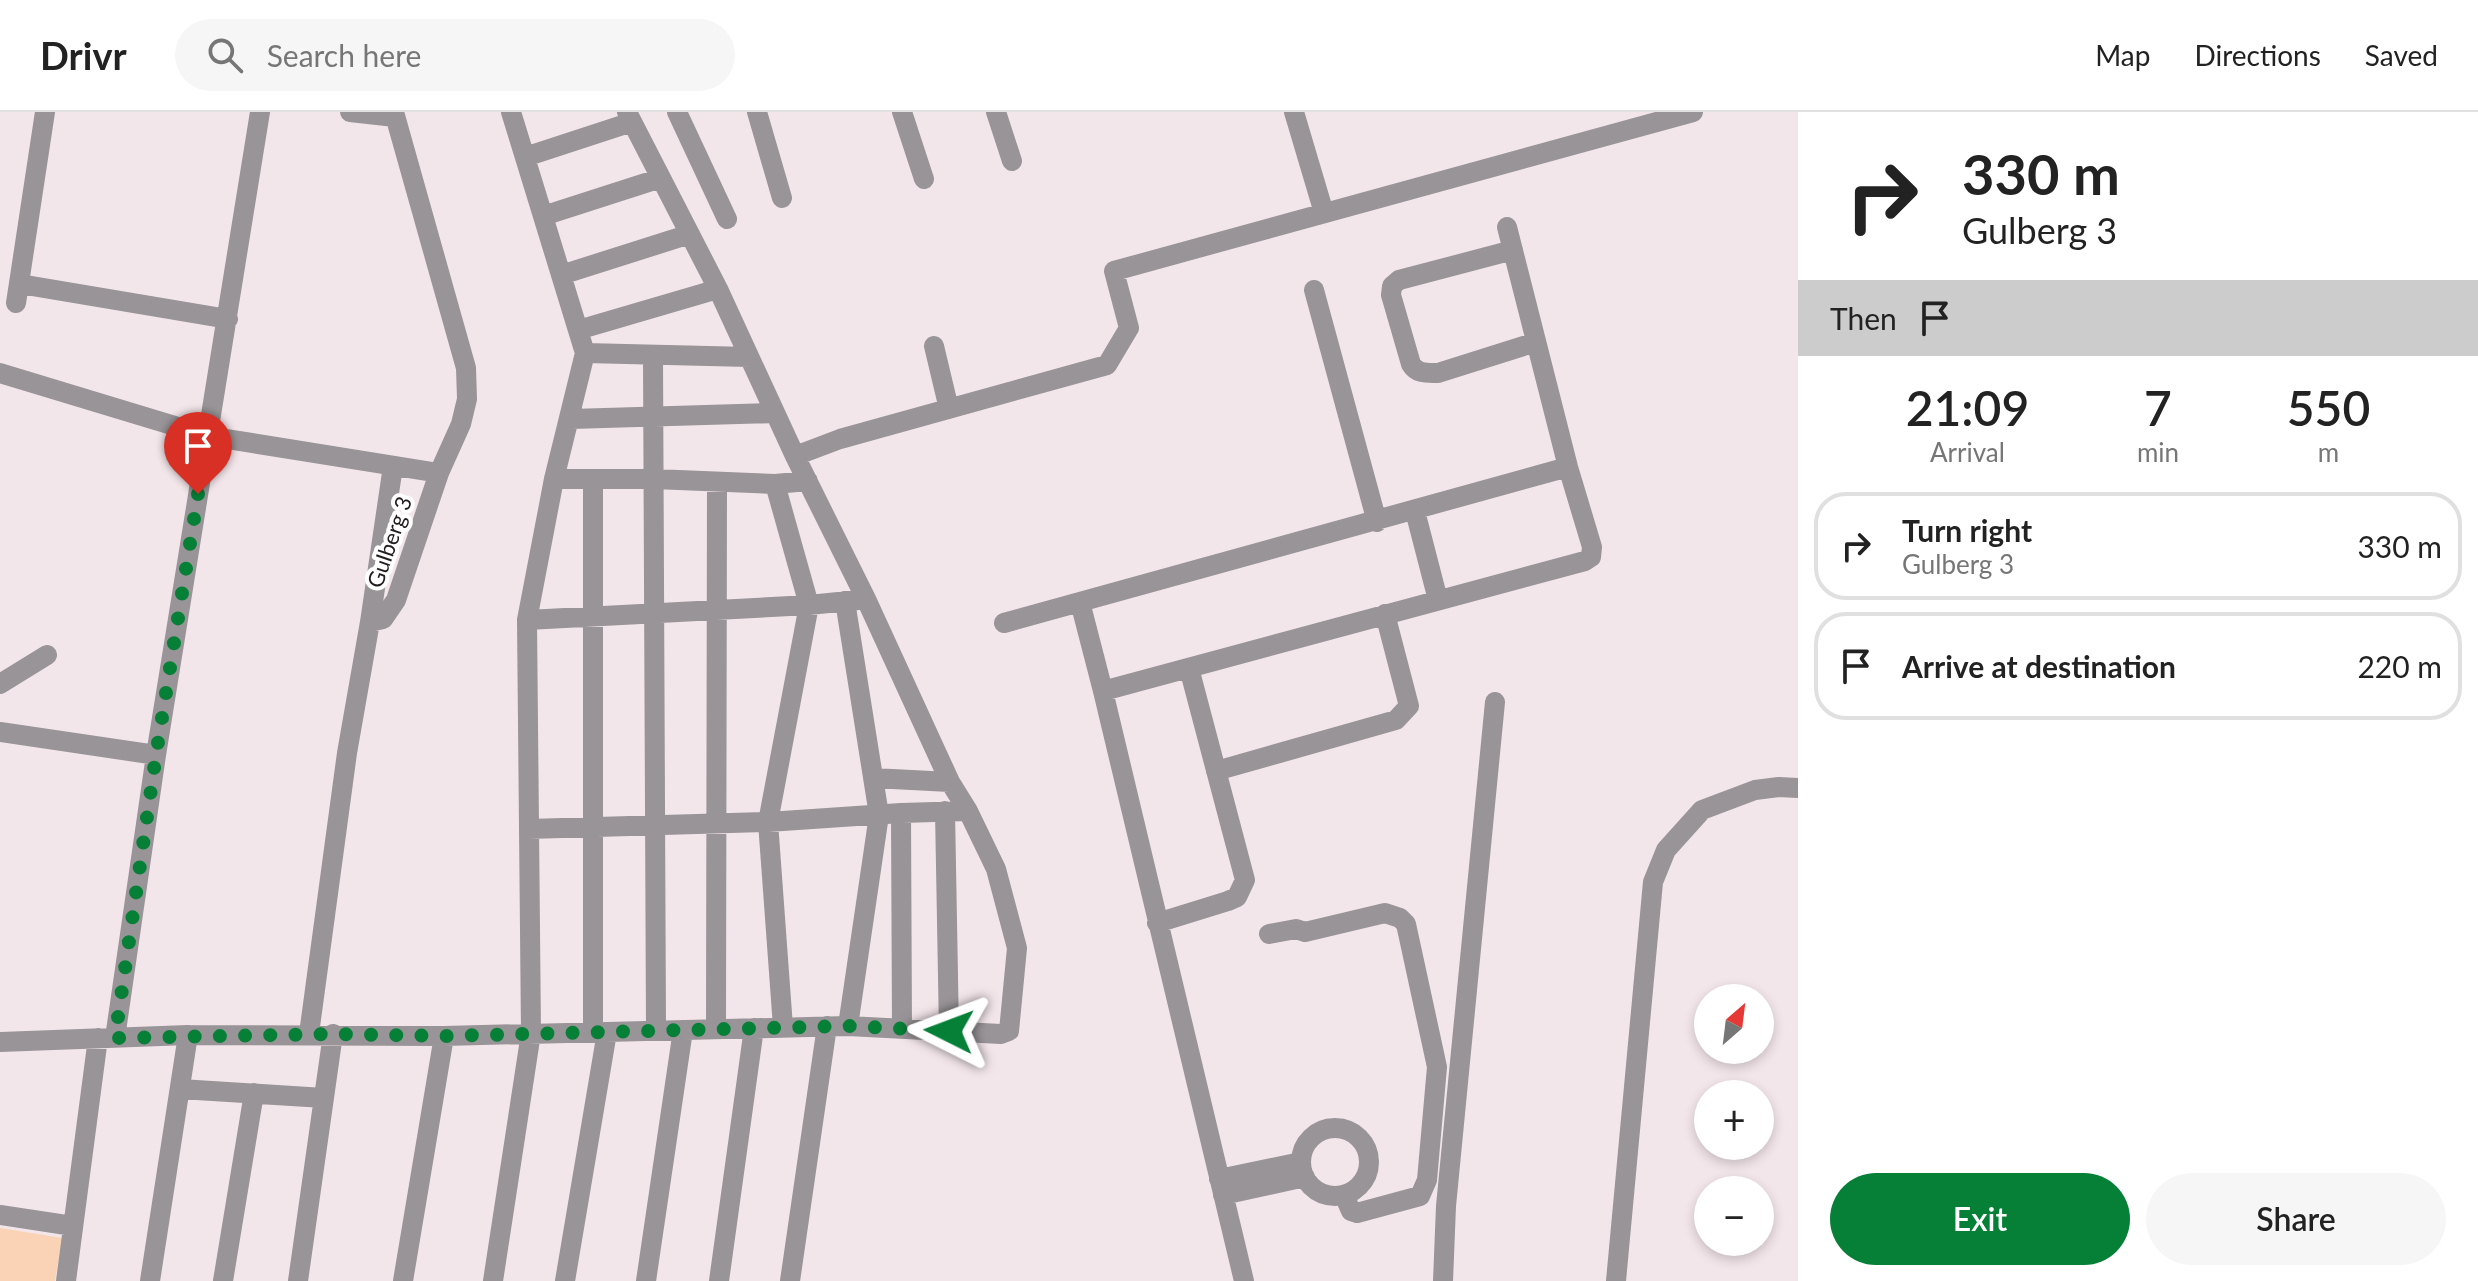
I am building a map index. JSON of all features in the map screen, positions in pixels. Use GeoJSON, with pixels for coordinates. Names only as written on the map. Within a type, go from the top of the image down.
{"type":"FeatureCollection","features":[{"type":"Feature","properties":{"kind":"street"},"geometry":{"type":"LineString","coordinates":[[45,112],[18,294],[228,319]]}},
{"type":"Feature","properties":{"kind":"street"},"geometry":{"type":"LineString","coordinates":[[66,1281],[156,755],[260,112]]}},
{"type":"Feature","properties":{"kind":"street"},"geometry":{"type":"LineString","coordinates":[[350,112],[394,114]]}},
{"type":"Feature","properties":{"kind":"street"},"geometry":{"type":"LineString","coordinates":[[493,1281],[531,1033],[527,620],[554,479],[585,353],[511,112]]}},
{"type":"Feature","properties":{"kind":"street"},"geometry":{"type":"LineString","coordinates":[[677,112],[727,219]]}},
{"type":"Feature","properties":{"kind":"street"},"geometry":{"type":"LineString","coordinates":[[757,112],[782,198]]}},
{"type":"Feature","properties":{"kind":"street"},"geometry":{"type":"LineString","coordinates":[[902,112],[924,179]]}},
{"type":"Feature","properties":{"kind":"street"},"geometry":{"type":"LineString","coordinates":[[996,112],[1012,161]]}},
{"type":"Feature","properties":{"kind":"street"},"geometry":{"type":"LineString","coordinates":[[795,456],[840,439],[1107,365],[1129,328],[1114,271],[1693,112]]}},
{"type":"Feature","properties":{"kind":"street"},"geometry":{"type":"LineString","coordinates":[[1298,113],[1324,213]]}},
{"type":"Feature","properties":{"kind":"street","name":"Gulberg 3"},"geometry":{"type":"LineString","coordinates":[[370,622],[383,619],[396,600],[439,473],[461,424],[467,399],[466,368],[394,114]]}},
{"type":"Feature","properties":{"kind":"street"},"geometry":{"type":"LineString","coordinates":[[0,1042],[188,1035],[444,1036],[827,1026],[1001,1034],[1009,1031],[1017,948],[996,869],[950,782],[718,289],[629,117],[525,157]]}},
{"type":"Feature","properties":{"kind":"street"},"geometry":{"type":"LineString","coordinates":[[543,216],[661,178]]}},
{"type":"Feature","properties":{"kind":"street"},"geometry":{"type":"LineString","coordinates":[[1103,691],[1591,557],[1592,547],[1568,467],[1507,227]]}},
{"type":"Feature","properties":{"kind":"street"},"geometry":{"type":"LineString","coordinates":[[561,275],[690,234]]}},
{"type":"Feature","properties":{"kind":"street"},"geometry":{"type":"LineString","coordinates":[[1513,250],[1399,280],[1392,286],[1391,295],[1415,370],[1438,373],[1536,342]]}},
{"type":"Feature","properties":{"kind":"street"},"geometry":{"type":"LineString","coordinates":[[578,330],[718,289]]}},
{"type":"Feature","properties":{"kind":"street"},"geometry":{"type":"LineString","coordinates":[[1314,290],[1377,522]]}},
{"type":"Feature","properties":{"kind":"street"},"geometry":{"type":"LineString","coordinates":[[934,346],[949,409]]}},
{"type":"Feature","properties":{"kind":"street"},"geometry":{"type":"LineString","coordinates":[[585,353],[749,357]]}},
{"type":"Feature","properties":{"kind":"street"},"geometry":{"type":"LineString","coordinates":[[653,356],[656,1030]]}},
{"type":"Feature","properties":{"kind":"street"},"geometry":{"type":"LineString","coordinates":[[0,373],[208,436],[439,473]]}},
{"type":"Feature","properties":{"kind":"street"},"geometry":{"type":"LineString","coordinates":[[571,419],[775,413]]}},
{"type":"Feature","properties":{"kind":"street"},"geometry":{"type":"LineString","coordinates":[[309,1034],[347,753],[393,466]]}},
{"type":"Feature","properties":{"kind":"street"},"geometry":{"type":"LineString","coordinates":[[1004,623],[1568,467]]}},
{"type":"Feature","properties":{"kind":"street"},"geometry":{"type":"LineString","coordinates":[[554,479],[775,484],[808,481]]}},
{"type":"Feature","properties":{"kind":"street"},"geometry":{"type":"LineString","coordinates":[[565,1281],[600,1032],[593,827],[593,481]]}},
{"type":"Feature","properties":{"kind":"street"},"geometry":{"type":"LineString","coordinates":[[716,1029],[717,482]]}},
{"type":"Feature","properties":{"kind":"street"},"geometry":{"type":"LineString","coordinates":[[775,484],[809,605],[768,822],[783,1027]]}},
{"type":"Feature","properties":{"kind":"street"},"geometry":{"type":"LineString","coordinates":[[1415,511],[1438,600]]}},
{"type":"Feature","properties":{"kind":"street"},"geometry":{"type":"LineString","coordinates":[[527,620],[718,611],[866,599]]}},
{"type":"Feature","properties":{"kind":"street"},"geometry":{"type":"LineString","coordinates":[[845,601],[879,815],[848,1026]]}},
{"type":"Feature","properties":{"kind":"street"},"geometry":{"type":"LineString","coordinates":[[1080,602],[1244,1281]]}},
{"type":"Feature","properties":{"kind":"street"},"geometry":{"type":"LineString","coordinates":[[1216,771],[1396,720],[1405,712],[1409,706],[1385,614]]}},
{"type":"Feature","properties":{"kind":"street"},"geometry":{"type":"LineString","coordinates":[[0,684],[47,655]]}},
{"type":"Feature","properties":{"kind":"street"},"geometry":{"type":"LineString","coordinates":[[1157,923],[1237,897],[1245,880],[1189,668]]}},
{"type":"Feature","properties":{"kind":"street"},"geometry":{"type":"LineString","coordinates":[[1443,1281],[1448,1190],[1495,702]]}},
{"type":"Feature","properties":{"kind":"street"},"geometry":{"type":"LineString","coordinates":[[0,732],[156,755]]}},
{"type":"Feature","properties":{"kind":"street"},"geometry":{"type":"LineString","coordinates":[[873,778],[950,782]]}},
{"type":"Feature","properties":{"kind":"street"},"geometry":{"type":"LineString","coordinates":[[1616,1281],[1653,882],[1666,850],[1702,810],[1755,790],[1798,788]]}},
{"type":"Feature","properties":{"kind":"street"},"geometry":{"type":"LineString","coordinates":[[945,811],[949,1031]]}},
{"type":"Feature","properties":{"kind":"street"},"geometry":{"type":"LineString","coordinates":[[529,829],[768,822],[968,811]]}},
{"type":"Feature","properties":{"kind":"street"},"geometry":{"type":"LineString","coordinates":[[901,813],[902,1029]]}},
{"type":"Feature","properties":{"kind":"street"},"geometry":{"type":"LineString","coordinates":[[1269,934],[1282,929],[1305,932],[1385,913],[1400,918],[1406,924],[1437,1067],[1427,1180],[1420,1196],[1357,1213],[1351,1211],[1344,1195]]}},
{"type":"Feature","properties":{"kind":"street"},"geometry":{"type":"LineString","coordinates":[[790,1281],[827,1026]]}},
{"type":"Feature","properties":{"kind":"street"},"geometry":{"type":"LineString","coordinates":[[719,1281],[754,1028]]}},
{"type":"Feature","properties":{"kind":"street"},"geometry":{"type":"LineString","coordinates":[[646,1281],[683,1030]]}},
{"type":"Feature","properties":{"kind":"street"},"geometry":{"type":"LineString","coordinates":[[298,1281],[333,1034]]}},
{"type":"Feature","properties":{"kind":"street"},"geometry":{"type":"LineString","coordinates":[[150,1281],[188,1035]]}},
{"type":"Feature","properties":{"kind":"street"},"geometry":{"type":"LineString","coordinates":[[403,1281],[444,1036]]}},
{"type":"Feature","properties":{"kind":"street"},"geometry":{"type":"LineString","coordinates":[[180,1089],[324,1098]]}},
{"type":"Feature","properties":{"kind":"street"},"geometry":{"type":"LineString","coordinates":[[223,1281],[254,1093]]}},
{"type":"Feature","properties":{"kind":"street"},"geometry":{"type":"LineString","coordinates":[[1332,1127],[1357,1134],[1370,1156],[1365,1181],[1344,1195],[1321,1193],[1311,1186],[1303,1170],[1303,1149],[1310,1138],[1332,1127]]}},
{"type":"Feature","properties":{"kind":"street"},"geometry":{"type":"LineString","coordinates":[[1221,1187],[1303,1170]]}},
{"type":"Feature","properties":{"kind":"street"},"geometry":{"type":"LineString","coordinates":[[0,1215],[73,1226]]}},
{"type":"Feature","properties":{"kind":"shaded area"},"geometry":{"type":"Polygon","coordinates":[[[0,1228],[62,1238],[55,1281],[0,1281],[0,1228]]]}},
{"type":"Feature","properties":{"kind":"route"},"geometry":{"type":"LineString","coordinates":[[198,494],[115,1038],[333,1034],[444,1036],[848,1026],[949,1031]]}}]}
